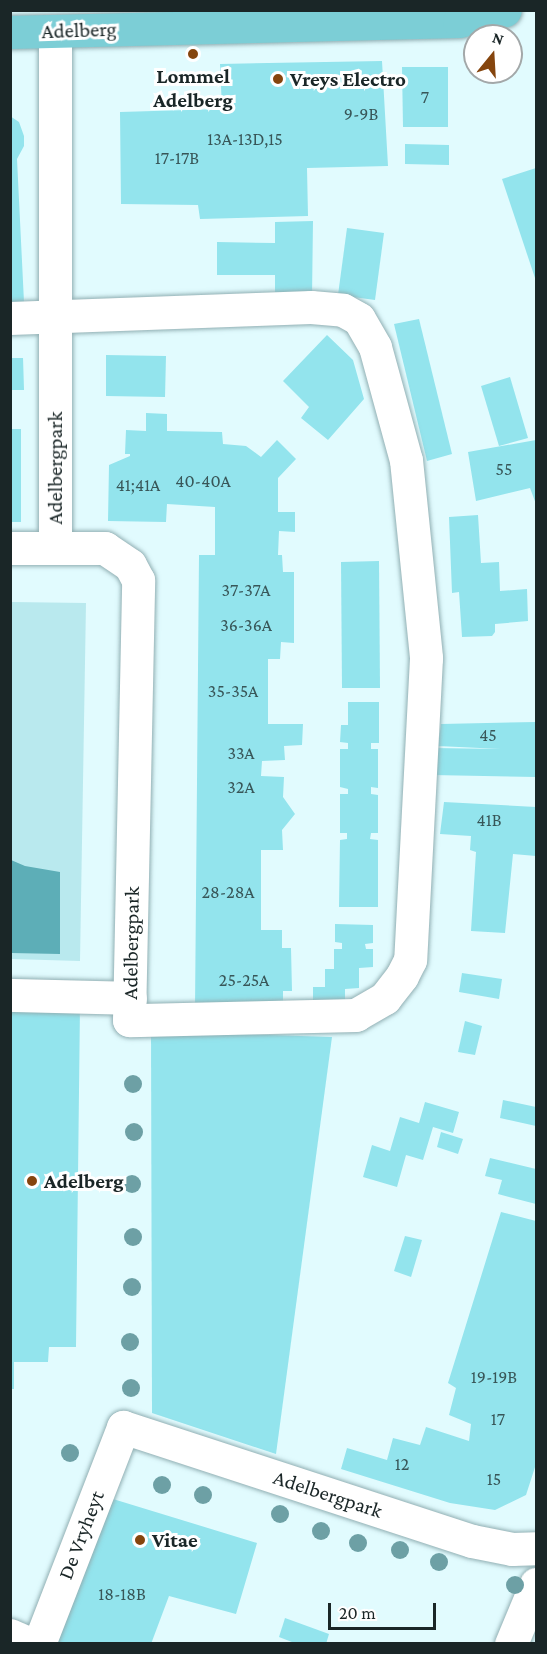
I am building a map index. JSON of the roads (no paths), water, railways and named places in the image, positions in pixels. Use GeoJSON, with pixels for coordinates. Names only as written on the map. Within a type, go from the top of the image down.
{"type":"FeatureCollection","features":[{"type":"Feature","properties":{"kind":"main road","name":"Adelberg"},"geometry":{"type":"LineString","coordinates":[[10,32],[459,21],[505,10]]}},
{"type":"Feature","properties":{"kind":"street","name":"Adelbergpark"},"geometry":{"type":"LineString","coordinates":[[55,31],[56,548],[105,548],[130,565],[138,580],[129,1009]]}},
{"type":"Feature","properties":{"kind":"street"},"geometry":{"type":"LineString","coordinates":[[10,318],[311,308],[343,310],[359,319],[375,347],[406,460],[426,658],[410,960],[402,976],[385,998],[356,1015],[129,1009],[10,995]]}},
{"type":"Feature","properties":{"kind":"street"},"geometry":{"type":"LineString","coordinates":[[10,548],[56,548]]}},
{"type":"Feature","properties":{"kind":"street","name":"Adelbergpark"},"geometry":{"type":"LineString","coordinates":[[123,1426],[472,1541],[512,1549],[537,1548]]}},
{"type":"Feature","properties":{"kind":"street","name":"De Vryheyt"},"geometry":{"type":"LineString","coordinates":[[39,1644],[123,1426]]}},
{"type":"Feature","properties":{"kind":"street"},"geometry":{"type":"LineString","coordinates":[[512,1644],[537,1584]]}},
{"type":"Feature","properties":{"kind":"street"},"geometry":{"type":"LineString","coordinates":[[10,1635],[30,1644]]}},
{"type":"Feature","properties":{"kind":"place","name":"Lommel Adelberg"},"geometry":{"type":"Point","coordinates":[193,54]}},
{"type":"Feature","properties":{"kind":"place","name":"Vreys Electro"},"geometry":{"type":"Point","coordinates":[278,79]}},
{"type":"Feature","properties":{"kind":"place","name":"Adelberg"},"geometry":{"type":"Point","coordinates":[32,1181]}},
{"type":"Feature","properties":{"kind":"place","name":"Vitae"},"geometry":{"type":"Point","coordinates":[140,1540]}}]}
